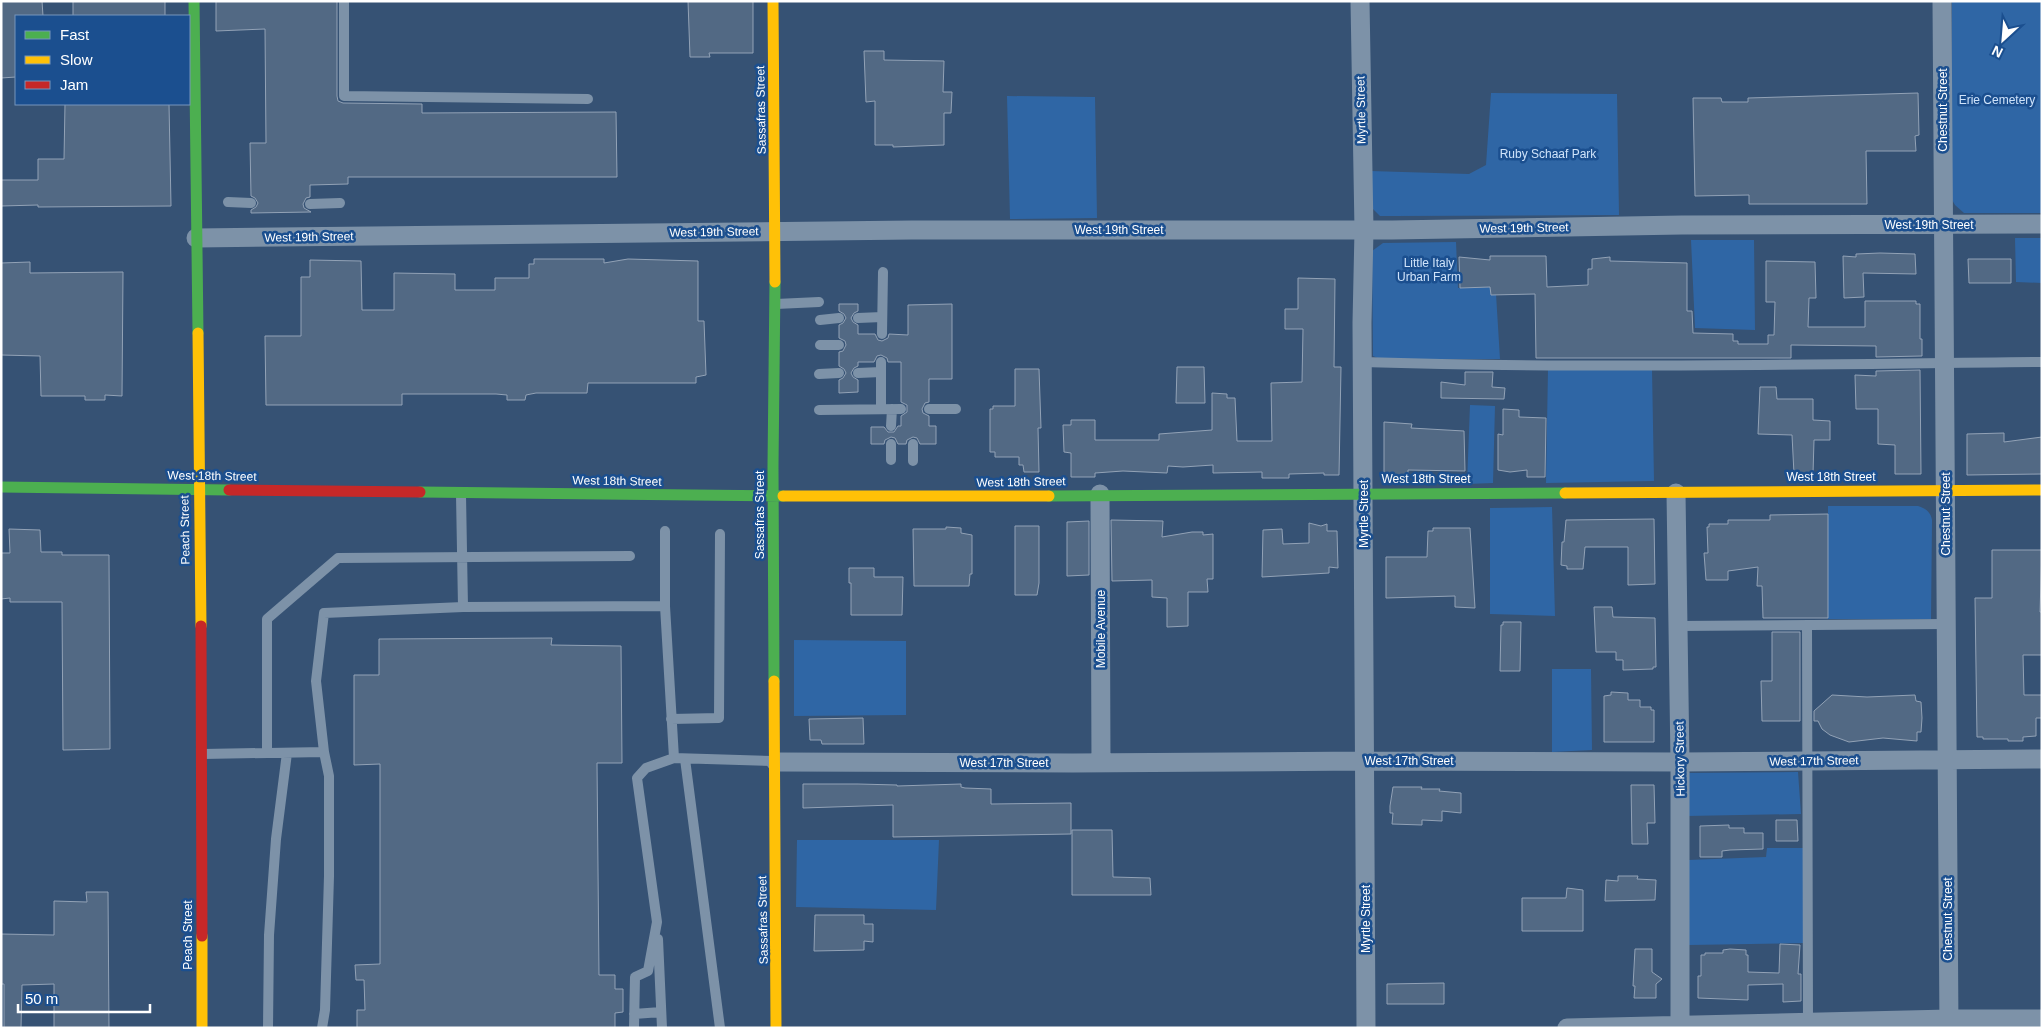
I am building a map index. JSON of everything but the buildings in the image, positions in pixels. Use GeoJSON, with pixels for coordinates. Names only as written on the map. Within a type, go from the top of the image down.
{"type":"FeatureCollection","features":[{"type":"Feature","properties":{"kind":"main road","name":"Peach Street"},"geometry":{"type":"LineString","coordinates":[[194,1],[202,754],[202,1028]]}},
{"type":"Feature","properties":{"kind":"main road","name":"Sassafras Street"},"geometry":{"type":"LineString","coordinates":[[773,1],[776,231],[774,496],[776,1028]]}},
{"type":"Feature","properties":{"kind":"main road","name":"West 18th Street"},"geometry":{"type":"LineString","coordinates":[[1,487],[97,486],[199,490],[461,494],[774,496],[2042,490]]}},
{"type":"Feature","properties":{"kind":"street","name":"Myrtle Street"},"geometry":{"type":"LineString","coordinates":[[1360,1],[1364,230],[1362,362],[1366,1028]]}},
{"type":"Feature","properties":{"kind":"street","name":"Chestnut Street"},"geometry":{"type":"LineString","coordinates":[[1942,1],[1949,1023]]}},
{"type":"Feature","properties":{"kind":"street","name":"West 19th Street"},"geometry":{"type":"LineString","coordinates":[[196,238],[776,231],[1364,230],[1682,225],[2042,224]]}},
{"type":"Feature","properties":{"kind":"street","name":"Hickory Street"},"geometry":{"type":"LineString","coordinates":[[1676,493],[1680,762],[1680,1026]]}},
{"type":"Feature","properties":{"kind":"street","name":"Mobile Avenue"},"geometry":{"type":"LineString","coordinates":[[1100,494],[1101,763]]}},
{"type":"Feature","properties":{"kind":"street","name":"West 17th Street"},"geometry":{"type":"LineString","coordinates":[[776,762],[1680,762],[2042,759]]}},
{"type":"Feature","properties":{"kind":"street"},"geometry":{"type":"LineString","coordinates":[[1567,1028],[1808,1022],[1949,1023],[2042,1018]]}},
{"type":"Feature","properties":{"kind":"lane"},"geometry":{"type":"LineString","coordinates":[[344,1],[344,96],[588,99]]}},
{"type":"Feature","properties":{"kind":"lane"},"geometry":{"type":"LineString","coordinates":[[228,202],[251,202]]}},
{"type":"Feature","properties":{"kind":"lane"},"geometry":{"type":"LineString","coordinates":[[310,204],[340,203]]}},
{"type":"Feature","properties":{"kind":"lane"},"geometry":{"type":"LineString","coordinates":[[882,334],[883,272]]}},
{"type":"Feature","properties":{"kind":"lane"},"geometry":{"type":"LineString","coordinates":[[775,304],[820,302]]}},
{"type":"Feature","properties":{"kind":"lane"},"geometry":{"type":"LineString","coordinates":[[858,318],[882,317]]}},
{"type":"Feature","properties":{"kind":"lane"},"geometry":{"type":"LineString","coordinates":[[820,320],[839,318]]}},
{"type":"Feature","properties":{"kind":"lane"},"geometry":{"type":"LineString","coordinates":[[820,345],[839,345]]}},
{"type":"Feature","properties":{"kind":"lane"},"geometry":{"type":"LineString","coordinates":[[1362,362],[1432,365],[1701,366],[2042,362]]}},
{"type":"Feature","properties":{"kind":"lane"},"geometry":{"type":"LineString","coordinates":[[858,373],[881,367],[880,409]]}},
{"type":"Feature","properties":{"kind":"lane"},"geometry":{"type":"LineString","coordinates":[[819,374],[839,373]]}},
{"type":"Feature","properties":{"kind":"lane"},"geometry":{"type":"LineString","coordinates":[[819,410],[896,409],[891,426]]}},
{"type":"Feature","properties":{"kind":"lane"},"geometry":{"type":"LineString","coordinates":[[929,409],[956,410]]}},
{"type":"Feature","properties":{"kind":"lane"},"geometry":{"type":"LineString","coordinates":[[891,444],[891,460]]}},
{"type":"Feature","properties":{"kind":"lane"},"geometry":{"type":"LineString","coordinates":[[913,444],[913,461]]}},
{"type":"Feature","properties":{"kind":"lane"},"geometry":{"type":"LineString","coordinates":[[461,494],[462,608]]}},
{"type":"Feature","properties":{"kind":"lane"},"geometry":{"type":"LineString","coordinates":[[665,531],[664,606],[674,758]]}},
{"type":"Feature","properties":{"kind":"lane"},"geometry":{"type":"LineString","coordinates":[[672,719],[718,718],[720,534]]}},
{"type":"Feature","properties":{"kind":"lane"},"geometry":{"type":"LineString","coordinates":[[267,753],[267,619],[338,558],[630,556]]}},
{"type":"Feature","properties":{"kind":"lane"},"geometry":{"type":"LineString","coordinates":[[322,1028],[325,1010],[329,876],[329,776],[324,752],[316,681],[324,613],[462,608],[664,606]]}},
{"type":"Feature","properties":{"kind":"lane"},"geometry":{"type":"LineString","coordinates":[[1678,626],[1946,624]]}},
{"type":"Feature","properties":{"kind":"lane"},"geometry":{"type":"LineString","coordinates":[[1807,625],[1808,1022]]}},
{"type":"Feature","properties":{"kind":"lane"},"geometry":{"type":"LineString","coordinates":[[268,1028],[271,906],[276,839],[287,752]]}},
{"type":"Feature","properties":{"kind":"lane"},"geometry":{"type":"LineString","coordinates":[[202,754],[324,752]]}},
{"type":"Feature","properties":{"kind":"lane"},"geometry":{"type":"LineString","coordinates":[[662,1028],[657,922],[637,778],[646,768],[674,758],[776,762]]}},
{"type":"Feature","properties":{"kind":"lane"},"geometry":{"type":"LineString","coordinates":[[685,759],[720,1028]]}},
{"type":"Feature","properties":{"kind":"lane"},"geometry":{"type":"LineString","coordinates":[[634,1028],[634,977],[648,971],[657,922]]}},
{"type":"Feature","properties":{"kind":"lane"},"geometry":{"type":"LineString","coordinates":[[634,1014],[661,1012]]}},
{"type":"Feature","properties":{"kind":"green space","name":"Erie Cemetery"},"geometry":{"type":"Polygon","coordinates":[[[1952,1],[2042,1],[2042,213],[1964,213],[1955,205],[1951,198],[1952,1]]]}},
{"type":"Feature","properties":{"kind":"green space","name":"Ruby Schaaf Park"},"geometry":{"type":"Polygon","coordinates":[[[1491,93],[1617,94],[1619,215],[1380,216],[1372,208],[1370,171],[1469,174],[1486,165],[1491,93]]]}},
{"type":"Feature","properties":{"kind":"green space"},"geometry":{"type":"Polygon","coordinates":[[[1007,96],[1095,97],[1097,218],[1010,219],[1007,96]]]}},
{"type":"Feature","properties":{"kind":"green space"},"geometry":{"type":"Polygon","coordinates":[[[2015,238],[2042,238],[2042,283],[2016,282],[2015,238]]]}},
{"type":"Feature","properties":{"kind":"green space"},"geometry":{"type":"Polygon","coordinates":[[[1691,240],[1754,240],[1755,330],[1695,328],[1691,240]]]}},
{"type":"Feature","properties":{"kind":"green space","name":"Little Italy Urban Farm"},"geometry":{"type":"Polygon","coordinates":[[[1456,242],[1458,288],[1490,287],[1491,294],[1496,294],[1500,359],[1380,359],[1373,356],[1372,251],[1383,243],[1456,242]]]}},
{"type":"Feature","properties":{"kind":"green space"},"geometry":{"type":"Polygon","coordinates":[[[1548,369],[1652,369],[1654,481],[1546,483],[1548,369]]]}},
{"type":"Feature","properties":{"kind":"green space"},"geometry":{"type":"Polygon","coordinates":[[[1470,405],[1495,406],[1493,483],[1467,484],[1470,405]]]}},
{"type":"Feature","properties":{"kind":"green space"},"geometry":{"type":"Polygon","coordinates":[[[1828,506],[1918,506],[1929,513],[1932,520],[1931,619],[1828,619],[1828,506]]]}},
{"type":"Feature","properties":{"kind":"green space"},"geometry":{"type":"Polygon","coordinates":[[[1552,507],[1555,616],[1490,614],[1490,508],[1552,507]]]}},
{"type":"Feature","properties":{"kind":"green space"},"geometry":{"type":"Polygon","coordinates":[[[794,640],[906,641],[906,715],[794,716],[794,640]]]}},
{"type":"Feature","properties":{"kind":"green space"},"geometry":{"type":"Polygon","coordinates":[[[1552,669],[1591,669],[1592,750],[1552,752],[1552,669]]]}},
{"type":"Feature","properties":{"kind":"green space"},"geometry":{"type":"Polygon","coordinates":[[[1798,772],[1801,814],[1687,816],[1687,773],[1798,772]]]}},
{"type":"Feature","properties":{"kind":"green space"},"geometry":{"type":"Polygon","coordinates":[[[797,840],[939,840],[936,910],[796,907],[797,840]]]}},
{"type":"Feature","properties":{"kind":"green space"},"geometry":{"type":"Polygon","coordinates":[[[1767,848],[1803,848],[1803,943],[1689,945],[1688,860],[1766,857],[1767,848]]]}},
{"type":"Feature","properties":{"kind":"traffic: fast"},"geometry":{"type":"LineString","coordinates":[[194,1],[198,333]]}},
{"type":"Feature","properties":{"kind":"traffic: fast"},"geometry":{"type":"LineString","coordinates":[[774,681],[773,466],[775,282]]}},
{"type":"Feature","properties":{"kind":"traffic: fast"},"geometry":{"type":"LineString","coordinates":[[1,487],[229,490]]}},
{"type":"Feature","properties":{"kind":"traffic: fast"},"geometry":{"type":"LineString","coordinates":[[420,492],[783,496]]}},
{"type":"Feature","properties":{"kind":"traffic: fast"},"geometry":{"type":"LineString","coordinates":[[1049,496],[1565,493]]}},
{"type":"Feature","properties":{"kind":"traffic: slow"},"geometry":{"type":"LineString","coordinates":[[773,1],[775,282]]}},
{"type":"Feature","properties":{"kind":"traffic: slow"},"geometry":{"type":"LineString","coordinates":[[198,333],[201,626]]}},
{"type":"Feature","properties":{"kind":"traffic: slow"},"geometry":{"type":"LineString","coordinates":[[1565,493],[2042,490]]}},
{"type":"Feature","properties":{"kind":"traffic: slow"},"geometry":{"type":"LineString","coordinates":[[783,496],[1049,496]]}},
{"type":"Feature","properties":{"kind":"traffic: slow"},"geometry":{"type":"LineString","coordinates":[[774,681],[776,1028]]}},
{"type":"Feature","properties":{"kind":"traffic: slow"},"geometry":{"type":"LineString","coordinates":[[202,936],[202,1028]]}},
{"type":"Feature","properties":{"kind":"traffic: jam"},"geometry":{"type":"LineString","coordinates":[[229,490],[420,492]]}},
{"type":"Feature","properties":{"kind":"traffic: jam"},"geometry":{"type":"LineString","coordinates":[[201,626],[202,936]]}}]}
